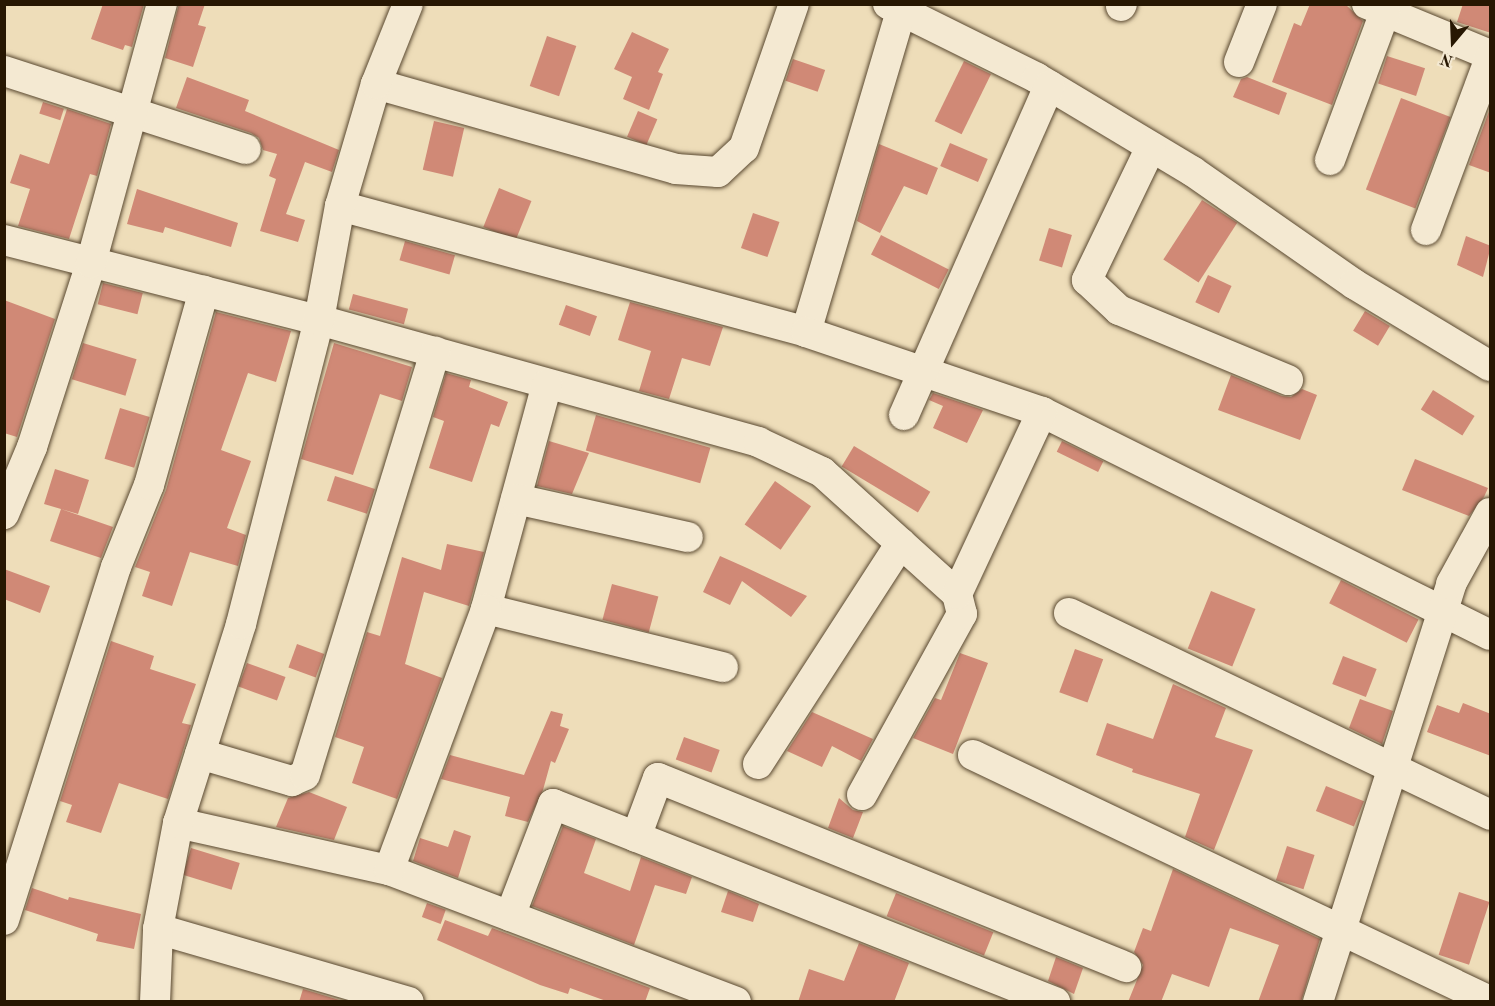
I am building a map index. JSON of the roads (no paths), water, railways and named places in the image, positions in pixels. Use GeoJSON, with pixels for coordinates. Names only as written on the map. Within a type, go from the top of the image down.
{"type":"FeatureCollection","features":[{"type":"Feature","properties":{"kind":"street"},"geometry":{"type":"LineString","coordinates":[[4,514],[32,447],[91,263],[162,4]]}},
{"type":"Feature","properties":{"kind":"street"},"geometry":{"type":"LineString","coordinates":[[155,1002],[158,930],[178,823],[241,624],[319,320],[340,206],[376,84],[408,4]]}},
{"type":"Feature","properties":{"kind":"street"},"geometry":{"type":"LineString","coordinates":[[376,84],[676,169],[718,172],[744,148],[794,4]]}},
{"type":"Feature","properties":{"kind":"street"},"geometry":{"type":"LineString","coordinates":[[1239,62],[1262,4]]}},
{"type":"Feature","properties":{"kind":"street"},"geometry":{"type":"LineString","coordinates":[[807,333],[894,8],[1049,86],[1151,147],[1354,284],[1491,366]]}},
{"type":"Feature","properties":{"kind":"street"},"geometry":{"type":"LineString","coordinates":[[1330,160],[1376,8],[1491,56],[1426,230]]}},
{"type":"Feature","properties":{"kind":"street"},"geometry":{"type":"LineString","coordinates":[[4,71],[132,110],[246,149]]}},
{"type":"Feature","properties":{"kind":"street"},"geometry":{"type":"LineString","coordinates":[[904,415],[1049,86]]}},
{"type":"Feature","properties":{"kind":"street"},"geometry":{"type":"LineString","coordinates":[[1151,147],[1087,280],[1119,310],[1288,380]]}},
{"type":"Feature","properties":{"kind":"street"},"geometry":{"type":"LineString","coordinates":[[340,206],[807,333],[1042,412],[1491,635]]}},
{"type":"Feature","properties":{"kind":"street"},"geometry":{"type":"LineString","coordinates":[[4,240],[319,320],[758,442],[822,472],[957,594],[963,614],[862,795]]}},
{"type":"Feature","properties":{"kind":"street"},"geometry":{"type":"LineString","coordinates":[[4,920],[116,567],[149,485],[204,291]]}},
{"type":"Feature","properties":{"kind":"street"},"geometry":{"type":"LineString","coordinates":[[200,754],[292,781],[305,775],[435,352]]}},
{"type":"Feature","properties":{"kind":"street"},"geometry":{"type":"LineString","coordinates":[[389,870],[486,609],[547,384]]}},
{"type":"Feature","properties":{"kind":"street"},"geometry":{"type":"LineString","coordinates":[[957,594],[1042,412]]}},
{"type":"Feature","properties":{"kind":"street"},"geometry":{"type":"LineString","coordinates":[[516,499],[688,537]]}},
{"type":"Feature","properties":{"kind":"street"},"geometry":{"type":"LineString","coordinates":[[1318,1002],[1394,770],[1451,584],[1491,513]]}},
{"type":"Feature","properties":{"kind":"street"},"geometry":{"type":"LineString","coordinates":[[758,764],[901,543]]}},
{"type":"Feature","properties":{"kind":"street"},"geometry":{"type":"LineString","coordinates":[[486,609],[723,667]]}},
{"type":"Feature","properties":{"kind":"street"},"geometry":{"type":"LineString","coordinates":[[1069,613],[1491,815]]}},
{"type":"Feature","properties":{"kind":"street"},"geometry":{"type":"LineString","coordinates":[[973,755],[1491,1001]]}},
{"type":"Feature","properties":{"kind":"street"},"geometry":{"type":"LineString","coordinates":[[636,837],[658,778],[1126,967]]}},
{"type":"Feature","properties":{"kind":"street"},"geometry":{"type":"LineString","coordinates":[[510,916],[553,804],[1055,1002]]}},
{"type":"Feature","properties":{"kind":"street"},"geometry":{"type":"LineString","coordinates":[[178,823],[389,870],[736,1002]]}},
{"type":"Feature","properties":{"kind":"street"},"geometry":{"type":"LineString","coordinates":[[158,930],[409,1002]]}}]}
